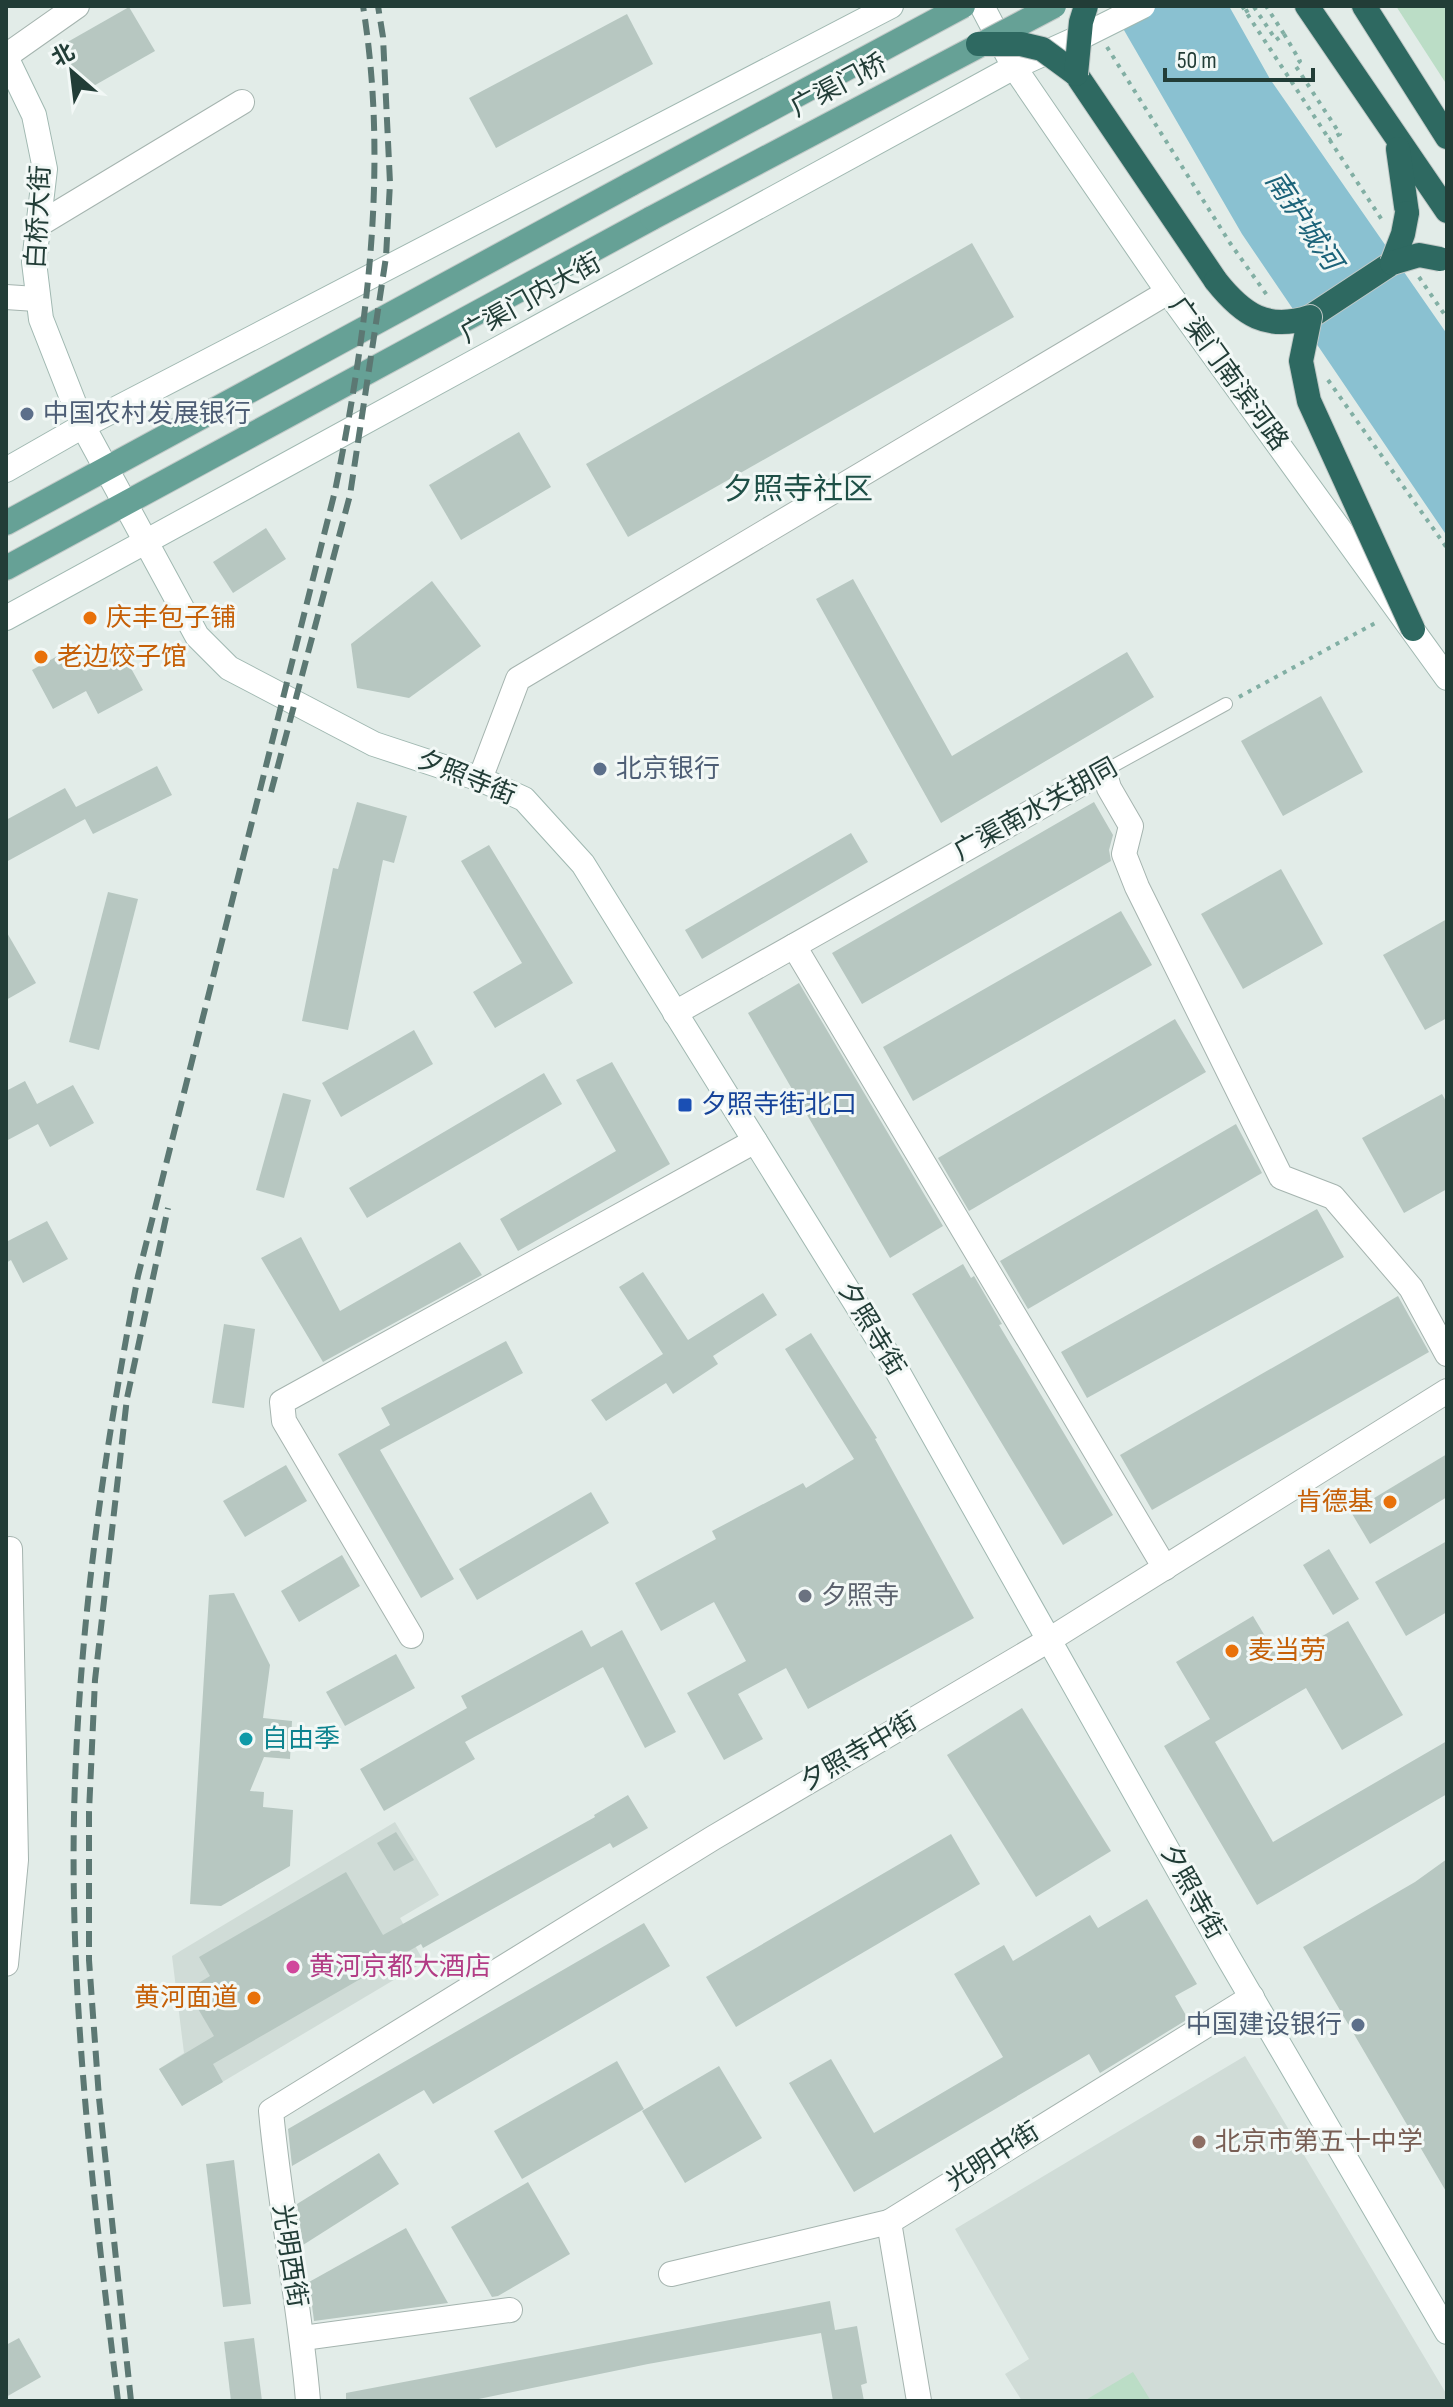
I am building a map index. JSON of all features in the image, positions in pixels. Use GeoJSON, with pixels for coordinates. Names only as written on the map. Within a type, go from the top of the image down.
{"type":"FeatureCollection","features":[{"type":"Feature","properties":{"kind":"highway"},"geometry":{"type":"LineString","coordinates":[[1076,74],[1081,22],[1086,6]]}},
{"type":"Feature","properties":{"kind":"highway"},"geometry":{"type":"LineString","coordinates":[[1307,6],[1447,211]]}},
{"type":"Feature","properties":{"kind":"highway"},"geometry":{"type":"LineString","coordinates":[[1364,6],[1447,137]]}},
{"type":"Feature","properties":{"kind":"highway"},"geometry":{"type":"LineString","coordinates":[[978,44],[1021,44],[1042,49],[1076,74],[1228,296],[1257,318],[1277,323],[1310,317],[1419,255],[1444,260]]}},
{"type":"Feature","properties":{"kind":"highway"},"geometry":{"type":"LineString","coordinates":[[1396,138],[1405,182],[1407,213],[1403,265]]}},
{"type":"Feature","properties":{"kind":"highway"},"geometry":{"type":"LineString","coordinates":[[1310,317],[1301,361],[1309,401],[1406,620]]}},
{"type":"Feature","properties":{"kind":"main road","name":"广渠门桥"},"geometry":{"type":"LineString","coordinates":[[631,184],[942,13],[963,6]]}},
{"type":"Feature","properties":{"kind":"main road","name":"广渠门桥"},"geometry":{"type":"LineString","coordinates":[[652,218],[1054,6]]}},
{"type":"Feature","properties":{"kind":"main road","name":"广渠门内大街"},"geometry":{"type":"LineString","coordinates":[[6,523],[631,184]]}},
{"type":"Feature","properties":{"kind":"main road","name":"广渠门内大街"},"geometry":{"type":"LineString","coordinates":[[6,568],[652,218]]}},
{"type":"Feature","properties":{"kind":"street"},"geometry":{"type":"LineString","coordinates":[[6,56],[77,6]]}},
{"type":"Feature","properties":{"kind":"street"},"geometry":{"type":"LineString","coordinates":[[6,470],[83,426],[891,6]]}},
{"type":"Feature","properties":{"kind":"street","name":"广渠门南滨河路"},"geometry":{"type":"LineString","coordinates":[[982,6],[1014,67],[1168,292],[1447,678]]}},
{"type":"Feature","properties":{"kind":"street"},"geometry":{"type":"LineString","coordinates":[[1095,39],[1143,6]]}},
{"type":"Feature","properties":{"kind":"street","name":"广渠门内大街"},"geometry":{"type":"LineString","coordinates":[[6,618],[1014,67],[1095,39]]}},
{"type":"Feature","properties":{"kind":"street","name":"白桥大街"},"geometry":{"type":"LineString","coordinates":[[6,56],[34,115],[45,169],[34,262],[36,299],[49,344],[83,426],[125,501]]}},
{"type":"Feature","properties":{"kind":"street"},"geometry":{"type":"LineString","coordinates":[[38,225],[242,102]]}},
{"type":"Feature","properties":{"kind":"street"},"geometry":{"type":"LineString","coordinates":[[480,779],[518,679],[1168,292]]}},
{"type":"Feature","properties":{"kind":"street"},"geometry":{"type":"LineString","coordinates":[[6,297],[36,299]]}},
{"type":"Feature","properties":{"kind":"street","name":"夕照寺街"},"geometry":{"type":"LineString","coordinates":[[125,501],[197,636],[229,668],[374,744],[480,779],[524,799],[583,864],[891,1360],[1252,1997],[1447,2332]]}},
{"type":"Feature","properties":{"kind":"street"},"geometry":{"type":"LineString","coordinates":[[1104,771],[1109,788],[1131,826],[1124,854],[1137,887],[1281,1177],[1333,1197],[1411,1288],[1447,1354]]}},
{"type":"Feature","properties":{"kind":"street","name":"广渠南水关胡同"},"geometry":{"type":"LineString","coordinates":[[675,1013],[1104,771]]}},
{"type":"Feature","properties":{"kind":"street"},"geometry":{"type":"LineString","coordinates":[[794,946],[1165,1568]]}},
{"type":"Feature","properties":{"kind":"street"},"geometry":{"type":"LineString","coordinates":[[411,1636],[284,1421],[282,1402],[755,1141]]}},
{"type":"Feature","properties":{"kind":"street","name":"夕照寺中街"},"geometry":{"type":"LineString","coordinates":[[271,2111],[713,1838],[1049,1640],[1447,1391]]}},
{"type":"Feature","properties":{"kind":"street"},"geometry":{"type":"LineString","coordinates":[[6,1551],[10,1549],[16,1860],[6,1964]]}},
{"type":"Feature","properties":{"kind":"street","name":"光明中街"},"geometry":{"type":"LineString","coordinates":[[671,2274],[889,2222],[1252,1997]]}},
{"type":"Feature","properties":{"kind":"street","name":"光明西街"},"geometry":{"type":"LineString","coordinates":[[271,2111],[282,2214],[303,2338],[308,2401]]}},
{"type":"Feature","properties":{"kind":"street"},"geometry":{"type":"LineString","coordinates":[[889,2222],[919,2401]]}},
{"type":"Feature","properties":{"kind":"street"},"geometry":{"type":"LineString","coordinates":[[303,2338],[510,2310]]}},
{"type":"Feature","properties":{"kind":"lane","name":"广渠南水关胡同"},"geometry":{"type":"LineString","coordinates":[[1104,771],[1226,704]]}},
{"type":"Feature","properties":{"kind":"path"},"geometry":{"type":"LineString","coordinates":[[1266,6],[1300,61],[1295,65],[1340,134],[1329,140]]}},
{"type":"Feature","properties":{"kind":"path"},"geometry":{"type":"LineString","coordinates":[[1284,34],[1276,40],[1254,7],[1244,9],[1388,229]]}},
{"type":"Feature","properties":{"kind":"path"},"geometry":{"type":"LineString","coordinates":[[1095,39],[1276,307]]}},
{"type":"Feature","properties":{"kind":"path"},"geometry":{"type":"LineString","coordinates":[[1403,265],[1447,318]]}},
{"type":"Feature","properties":{"kind":"path"},"geometry":{"type":"LineString","coordinates":[[1321,371],[1447,548]]}},
{"type":"Feature","properties":{"kind":"path"},"geometry":{"type":"LineString","coordinates":[[1226,704],[1406,620]]}},
{"type":"Feature","properties":{"kind":"shaded area"},"geometry":{"type":"Polygon","coordinates":[[[395,1822],[439,1895],[400,1918],[424,1962],[182,2106],[159,2069],[184,2053],[172,1956],[395,1822]]]}},
{"type":"Feature","properties":{"kind":"shaded area","name":"北京市第五十中学"},"geometry":{"type":"Polygon","coordinates":[[[1245,2056],[1447,2395],[1447,2401],[1022,2401],[1005,2374],[1029,2359],[955,2229],[1245,2056]]]}},
{"type":"Feature","properties":{"kind":"green space"},"geometry":{"type":"Polygon","coordinates":[[[1396,6],[1447,6],[1447,85],[1396,6]]]}},
{"type":"Feature","properties":{"kind":"green space"},"geometry":{"type":"Polygon","coordinates":[[[1133,2372],[1151,2401],[1084,2401],[1133,2372]]]}},
{"type":"Feature","properties":{"kind":"water","name":"南护城河"},"geometry":{"type":"Polygon","coordinates":[[[1110,6],[1229,6],[1270,79],[1447,334],[1447,536],[1242,234],[1110,6]]]}},
{"type":"Feature","properties":{"kind":"building"},"geometry":{"type":"Polygon","coordinates":[[[129,7],[155,51],[83,92],[57,48],[129,7]]]}},
{"type":"Feature","properties":{"kind":"building"},"geometry":{"type":"Polygon","coordinates":[[[627,14],[653,64],[496,148],[469,98],[627,14]]]}},
{"type":"Feature","properties":{"kind":"building"},"geometry":{"type":"Polygon","coordinates":[[[972,243],[1014,317],[628,537],[586,464],[972,243]]]}},
{"type":"Feature","properties":{"kind":"building"},"geometry":{"type":"Polygon","coordinates":[[[519,432],[551,487],[461,540],[429,485],[519,432]]]}},
{"type":"Feature","properties":{"kind":"building"},"geometry":{"type":"Polygon","coordinates":[[[266,528],[286,559],[233,593],[213,562],[266,528]]]}},
{"type":"Feature","properties":{"kind":"building"},"geometry":{"type":"Polygon","coordinates":[[[853,579],[952,756],[1127,652],[1154,697],[941,823],[816,599],[853,579]]]}},
{"type":"Feature","properties":{"kind":"building"},"geometry":{"type":"Polygon","coordinates":[[[432,581],[481,646],[409,698],[357,688],[351,644],[432,581]]]}},
{"type":"Feature","properties":{"kind":"building"},"geometry":{"type":"Polygon","coordinates":[[[74,647],[86,671],[122,652],[143,690],[98,714],[86,691],[53,709],[32,670],[74,647]]]}},
{"type":"Feature","properties":{"kind":"building"},"geometry":{"type":"Polygon","coordinates":[[[1321,696],[1363,772],[1283,816],[1241,741],[1321,696]]]}},
{"type":"Feature","properties":{"kind":"building"},"geometry":{"type":"Polygon","coordinates":[[[157,766],[172,795],[93,834],[85,819],[6,862],[6,820],[65,788],[76,807],[157,766]]]}},
{"type":"Feature","properties":{"kind":"building"},"geometry":{"type":"Polygon","coordinates":[[[357,802],[407,816],[394,863],[383,860],[348,1030],[302,1021],[333,868],[338,869],[357,802]]]}},
{"type":"Feature","properties":{"kind":"building"},"geometry":{"type":"Polygon","coordinates":[[[1094,802],[1113,835],[1109,850],[1111,861],[862,1004],[832,953],[1094,802]]]}},
{"type":"Feature","properties":{"kind":"building"},"geometry":{"type":"Polygon","coordinates":[[[851,833],[868,862],[702,959],[685,930],[851,833]]]}},
{"type":"Feature","properties":{"kind":"building"},"geometry":{"type":"Polygon","coordinates":[[[489,845],[573,983],[495,1028],[473,992],[522,963],[461,861],[489,845]]]}},
{"type":"Feature","properties":{"kind":"building"},"geometry":{"type":"Polygon","coordinates":[[[1281,869],[1323,944],[1243,989],[1201,914],[1281,869]]]}},
{"type":"Feature","properties":{"kind":"building"},"geometry":{"type":"Polygon","coordinates":[[[108,892],[138,899],[99,1050],[69,1042],[108,892]]]}},
{"type":"Feature","properties":{"kind":"building"},"geometry":{"type":"Polygon","coordinates":[[[1121,911],[1152,965],[913,1101],[883,1047],[1121,911]]]}},
{"type":"Feature","properties":{"kind":"building"},"geometry":{"type":"Polygon","coordinates":[[[1447,919],[1447,1018],[1425,1030],[1383,955],[1447,919]]]}},
{"type":"Feature","properties":{"kind":"building"},"geometry":{"type":"Polygon","coordinates":[[[6,931],[36,983],[6,1000],[6,931]]]}},
{"type":"Feature","properties":{"kind":"building"},"geometry":{"type":"Polygon","coordinates":[[[799,983],[943,1226],[890,1258],[748,1013],[799,983]]]}},
{"type":"Feature","properties":{"kind":"building"},"geometry":{"type":"Polygon","coordinates":[[[1175,1019],[1206,1072],[969,1211],[938,1158],[1175,1019]]]}},
{"type":"Feature","properties":{"kind":"building"},"geometry":{"type":"Polygon","coordinates":[[[414,1030],[433,1064],[341,1117],[322,1083],[414,1030]]]}},
{"type":"Feature","properties":{"kind":"building"},"geometry":{"type":"Polygon","coordinates":[[[612,1062],[670,1164],[518,1251],[500,1219],[616,1151],[576,1080],[612,1062]]]}},
{"type":"Feature","properties":{"kind":"building"},"geometry":{"type":"Polygon","coordinates":[[[544,1073],[562,1104],[367,1218],[349,1188],[544,1073]]]}},
{"type":"Feature","properties":{"kind":"building"},"geometry":{"type":"Polygon","coordinates":[[[25,1081],[37,1104],[73,1085],[94,1123],[50,1147],[38,1124],[6,1141],[6,1091],[25,1081]]]}},
{"type":"Feature","properties":{"kind":"building"},"geometry":{"type":"Polygon","coordinates":[[[283,1093],[311,1100],[284,1198],[256,1190],[283,1093]]]}},
{"type":"Feature","properties":{"kind":"building"},"geometry":{"type":"Polygon","coordinates":[[[1442,1094],[1447,1103],[1447,1189],[1404,1213],[1362,1138],[1442,1094]]]}},
{"type":"Feature","properties":{"kind":"building"},"geometry":{"type":"Polygon","coordinates":[[[1236,1124],[1262,1173],[1028,1309],[1000,1261],[1236,1124]]]}},
{"type":"Feature","properties":{"kind":"building"},"geometry":{"type":"Polygon","coordinates":[[[1317,1209],[1344,1257],[1087,1398],[1061,1352],[1317,1209]]]}},
{"type":"Feature","properties":{"kind":"building"},"geometry":{"type":"Polygon","coordinates":[[[47,1221],[68,1259],[23,1283],[11,1260],[6,1263],[6,1242],[47,1221]]]}},
{"type":"Feature","properties":{"kind":"building"},"geometry":{"type":"Polygon","coordinates":[[[301,1237],[340,1311],[460,1242],[482,1275],[323,1362],[261,1258],[301,1237]]]}},
{"type":"Feature","properties":{"kind":"building"},"geometry":{"type":"Polygon","coordinates":[[[963,1264],[971,1278],[974,1276],[1002,1324],[999,1325],[1113,1515],[1063,1545],[912,1294],[963,1264]]]}},
{"type":"Feature","properties":{"kind":"building"},"geometry":{"type":"Polygon","coordinates":[[[643,1272],[688,1340],[763,1293],[777,1315],[713,1356],[718,1364],[673,1394],[666,1383],[606,1421],[591,1400],[663,1354],[619,1287],[643,1272]]]}},
{"type":"Feature","properties":{"kind":"building"},"geometry":{"type":"Polygon","coordinates":[[[1398,1296],[1429,1352],[1152,1510],[1120,1455],[1398,1296]]]}},
{"type":"Feature","properties":{"kind":"building"},"geometry":{"type":"Polygon","coordinates":[[[224,1324],[255,1329],[244,1408],[212,1403],[224,1324]]]}},
{"type":"Feature","properties":{"kind":"building"},"geometry":{"type":"Polygon","coordinates":[[[811,1333],[877,1438],[974,1618],[808,1709],[786,1668],[738,1694],[763,1739],[724,1760],[687,1693],[746,1661],[714,1602],[661,1631],[635,1583],[716,1539],[712,1531],[803,1483],[806,1488],[854,1459],[785,1349],[811,1333]]]}},
{"type":"Feature","properties":{"kind":"building"},"geometry":{"type":"Polygon","coordinates":[[[506,1341],[523,1373],[380,1450],[454,1579],[421,1598],[338,1454],[390,1425],[381,1408],[506,1341]]]}},
{"type":"Feature","properties":{"kind":"building"},"geometry":{"type":"Polygon","coordinates":[[[1447,1454],[1447,1497],[1370,1544],[1351,1512],[1447,1454]]]}},
{"type":"Feature","properties":{"kind":"building"},"geometry":{"type":"Polygon","coordinates":[[[286,1465],[307,1501],[245,1537],[223,1501],[286,1465]]]}},
{"type":"Feature","properties":{"kind":"building"},"geometry":{"type":"Polygon","coordinates":[[[591,1492],[609,1523],[477,1600],[459,1569],[591,1492]]]}},
{"type":"Feature","properties":{"kind":"building"},"geometry":{"type":"Polygon","coordinates":[[[1447,1541],[1447,1612],[1406,1636],[1375,1582],[1447,1541]]]}},
{"type":"Feature","properties":{"kind":"building"},"geometry":{"type":"Polygon","coordinates":[[[1329,1549],[1359,1599],[1333,1615],[1303,1565],[1329,1549]]]}},
{"type":"Feature","properties":{"kind":"building"},"geometry":{"type":"Polygon","coordinates":[[[342,1555],[360,1586],[299,1622],[281,1591],[342,1555]]]}},
{"type":"Feature","properties":{"kind":"building","name":"自由季"},"geometry":{"type":"Polygon","coordinates":[[[234,1593],[270,1665],[263,1718],[292,1721],[290,1759],[264,1757],[250,1791],[264,1792],[263,1807],[293,1810],[290,1866],[221,1906],[190,1904],[209,1595],[234,1593]]]}},
{"type":"Feature","properties":{"kind":"building"},"geometry":{"type":"Polygon","coordinates":[[[1253,1616],[1280,1661],[1348,1621],[1403,1715],[1342,1750],[1306,1688],[1215,1742],[1273,1842],[1447,1741],[1447,1794],[1257,1905],[1164,1746],[1210,1719],[1176,1662],[1253,1616]]]}},
{"type":"Feature","properties":{"kind":"building"},"geometry":{"type":"Polygon","coordinates":[[[582,1630],[591,1647],[622,1630],[676,1732],[645,1748],[603,1667],[465,1742],[475,1759],[384,1811],[360,1769],[467,1708],[461,1696],[582,1630]]]}},
{"type":"Feature","properties":{"kind":"building"},"geometry":{"type":"Polygon","coordinates":[[[396,1654],[415,1688],[345,1726],[326,1692],[396,1654]]]}},
{"type":"Feature","properties":{"kind":"building"},"geometry":{"type":"Polygon","coordinates":[[[1022,1708],[1111,1851],[1036,1897],[947,1755],[1022,1708]]]}},
{"type":"Feature","properties":{"kind":"building","name":"黄河京都大酒店"},"geometry":{"type":"Polygon","coordinates":[[[628,1795],[648,1828],[613,1848],[610,1843],[423,1948],[421,1944],[213,2064],[223,2082],[182,2106],[159,2069],[214,2036],[187,1990],[210,1976],[199,1957],[346,1872],[383,1935],[595,1817],[628,1795]]]}},
{"type":"Feature","properties":{"kind":"building"},"geometry":{"type":"Polygon","coordinates":[[[396,1832],[414,1860],[394,1871],[377,1843],[396,1832]]]}},
{"type":"Feature","properties":{"kind":"building"},"geometry":{"type":"Polygon","coordinates":[[[951,1834],[980,1884],[736,2027],[706,1977],[951,1834]]]}},
{"type":"Feature","properties":{"kind":"building"},"geometry":{"type":"Polygon","coordinates":[[[1447,1859],[1447,2193],[1303,1947],[1415,1882],[1447,1859]]]}},
{"type":"Feature","properties":{"kind":"building"},"geometry":{"type":"Polygon","coordinates":[[[1147,1899],[1197,1984],[1175,1996],[1188,2019],[1100,2073],[1089,2054],[854,2192],[789,2083],[831,2059],[874,2133],[1003,2057],[954,1974],[1004,1945],[1013,1961],[1090,1915],[1098,1928],[1147,1899]]]}},
{"type":"Feature","properties":{"kind":"building"},"geometry":{"type":"Polygon","coordinates":[[[644,1923],[670,1966],[433,2104],[424,2090],[292,2166],[288,2129],[644,1923]]]}},
{"type":"Feature","properties":{"kind":"building"},"geometry":{"type":"Polygon","coordinates":[[[617,2061],[644,2109],[522,2179],[494,2131],[617,2061]]]}},
{"type":"Feature","properties":{"kind":"building"},"geometry":{"type":"Polygon","coordinates":[[[719,2066],[762,2138],[685,2183],[642,2111],[719,2066]]]}},
{"type":"Feature","properties":{"kind":"building"},"geometry":{"type":"Polygon","coordinates":[[[379,2153],[399,2184],[303,2245],[297,2204],[379,2153]]]}},
{"type":"Feature","properties":{"kind":"building"},"geometry":{"type":"Polygon","coordinates":[[[234,2160],[251,2304],[223,2307],[206,2164],[234,2160]]]}},
{"type":"Feature","properties":{"kind":"building"},"geometry":{"type":"Polygon","coordinates":[[[528,2182],[570,2254],[492,2297],[451,2227],[528,2182]]]}},
{"type":"Feature","properties":{"kind":"building"},"geometry":{"type":"Polygon","coordinates":[[[406,2228],[448,2303],[314,2321],[309,2282],[406,2228]]]}},
{"type":"Feature","properties":{"kind":"building"},"geometry":{"type":"Polygon","coordinates":[[[830,2301],[835,2330],[857,2326],[867,2383],[861,2385],[864,2401],[833,2401],[821,2333],[469,2401],[346,2401],[346,2393],[830,2301]]]}},
{"type":"Feature","properties":{"kind":"building"},"geometry":{"type":"Polygon","coordinates":[[[19,2338],[41,2377],[6,2397],[6,2345],[19,2338]]]}},
{"type":"Feature","properties":{"kind":"building"},"geometry":{"type":"Polygon","coordinates":[[[254,2338],[262,2401],[231,2401],[224,2342],[254,2338]]]}},
{"type":"Feature","properties":{"kind":"railway"},"geometry":{"type":"LineString","coordinates":[[118,2401],[86,2109],[76,1963],[76,1748],[87,1612],[103,1478],[138,1276],[335,491],[357,371],[371,249],[374,188],[371,67],[363,6]]}},
{"type":"Feature","properties":{"kind":"railway"},"geometry":{"type":"LineString","coordinates":[[271,792],[350,495],[386,257],[390,183],[383,37],[378,6]]}},
{"type":"Feature","properties":{"kind":"railway"},"geometry":{"type":"LineString","coordinates":[[131,2401],[99,2098],[89,1960],[89,1812],[95,1680],[127,1398],[168,1208]]}},
{"type":"Feature","properties":{"kind":"place","name":"中国农村发展银行"},"geometry":{"type":"Point","coordinates":[27,414]}},
{"type":"Feature","properties":{"kind":"place","name":"庆丰包子铺"},"geometry":{"type":"Point","coordinates":[90,618]}},
{"type":"Feature","properties":{"kind":"place","name":"老边饺子馆"},"geometry":{"type":"Point","coordinates":[41,657]}},
{"type":"Feature","properties":{"kind":"place","name":"北京银行"},"geometry":{"type":"Point","coordinates":[600,769]}},
{"type":"Feature","properties":{"kind":"place","name":"夕照寺街北口"},"geometry":{"type":"Point","coordinates":[685,1105]}},
{"type":"Feature","properties":{"kind":"place","name":"肯德基"},"geometry":{"type":"Point","coordinates":[1390,1502]}},
{"type":"Feature","properties":{"kind":"place","name":"夕照寺"},"geometry":{"type":"Point","coordinates":[805,1596]}},
{"type":"Feature","properties":{"kind":"place","name":"麦当劳"},"geometry":{"type":"Point","coordinates":[1232,1651]}},
{"type":"Feature","properties":{"kind":"place","name":"自由季"},"geometry":{"type":"Point","coordinates":[246,1739]}},
{"type":"Feature","properties":{"kind":"place","name":"黄河京都大酒店"},"geometry":{"type":"Point","coordinates":[293,1967]}},
{"type":"Feature","properties":{"kind":"place","name":"黄河面道"},"geometry":{"type":"Point","coordinates":[254,1998]}},
{"type":"Feature","properties":{"kind":"place","name":"中国建设银行"},"geometry":{"type":"Point","coordinates":[1358,2025]}},
{"type":"Feature","properties":{"kind":"place","name":"北京市第五十中学"},"geometry":{"type":"Point","coordinates":[1199,2142]}},
{"type":"Feature","properties":{"kind":"district","name":"夕照寺社区"},"geometry":{"type":"Point","coordinates":[798,490]}}]}
